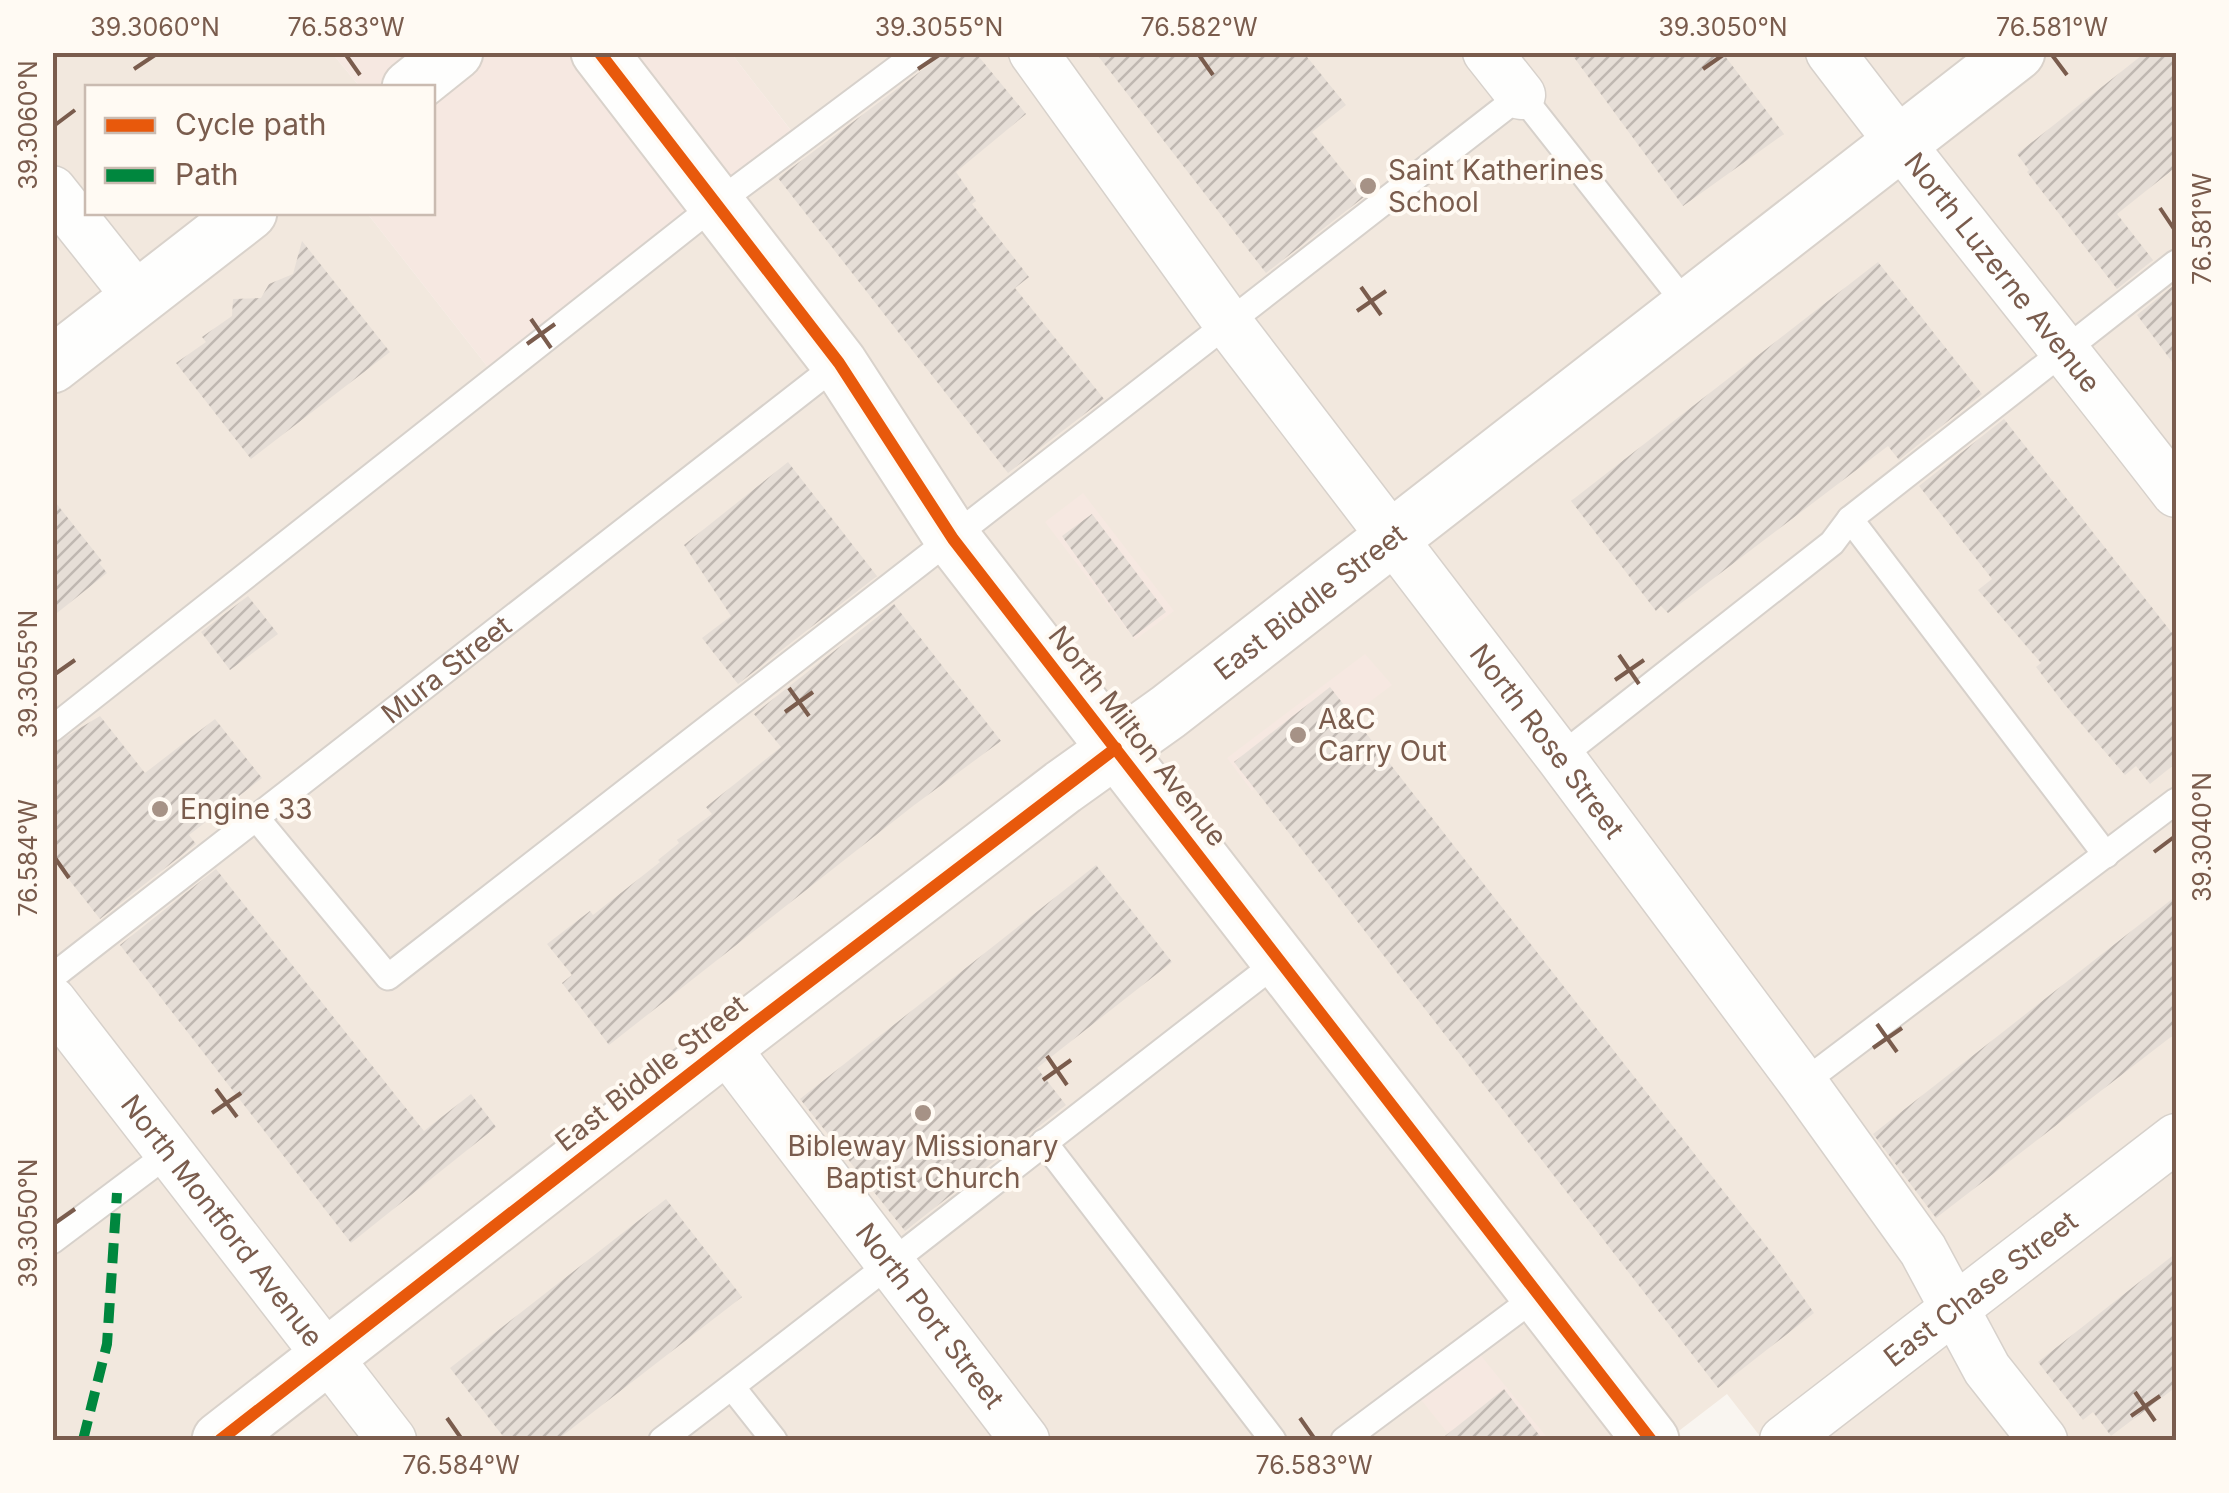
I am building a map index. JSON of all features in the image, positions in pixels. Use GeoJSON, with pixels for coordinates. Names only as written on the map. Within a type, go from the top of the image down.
{"type":"FeatureCollection","features":[{"type":"Feature","properties":{"kind":"street"},"geometry":{"type":"LineString","coordinates":[[414,85],[455,52]]}},
{"type":"Feature","properties":{"kind":"street","name":"North Milton Avenue"},"geometry":{"type":"LineString","coordinates":[[599,52],[839,363],[953,539],[1650,1440]]}},
{"type":"Feature","properties":{"kind":"street","name":"North Rose Street"},"geometry":{"type":"LineString","coordinates":[[1033,52],[1228,324],[1394,537],[1803,1082],[1923,1250],[1987,1369],[2043,1440]]}},
{"type":"Feature","properties":{"kind":"street"},"geometry":{"type":"LineString","coordinates":[[1487,52],[1521,96]]}},
{"type":"Feature","properties":{"kind":"street","name":"North Luzerne Avenue"},"geometry":{"type":"LineString","coordinates":[[1830,52],[2176,493]]}},
{"type":"Feature","properties":{"kind":"street","name":"East Biddle Street"},"geometry":{"type":"LineString","coordinates":[[220,1440],[2018,52]]}},
{"type":"Feature","properties":{"kind":"street"},"geometry":{"type":"LineString","coordinates":[[52,190],[138,298]]}},
{"type":"Feature","properties":{"kind":"street"},"geometry":{"type":"LineString","coordinates":[[52,365],[245,215]]}},
{"type":"Feature","properties":{"kind":"street","name":"North Montford Avenue"},"geometry":{"type":"LineString","coordinates":[[52,1002],[392,1440]]}},
{"type":"Feature","properties":{"kind":"street","name":"North Port Street"},"geometry":{"type":"LineString","coordinates":[[725,1047],[1025,1440]]}},
{"type":"Feature","properties":{"kind":"street","name":"East Chase Street"},"geometry":{"type":"LineString","coordinates":[[1784,1440],[2176,1138]]}},
{"type":"Feature","properties":{"kind":"lane"},"geometry":{"type":"LineString","coordinates":[[52,729],[716,204],[919,52]]}},
{"type":"Feature","properties":{"kind":"lane"},"geometry":{"type":"LineString","coordinates":[[258,820],[388,976],[1521,96],[1689,308]]}},
{"type":"Feature","properties":{"kind":"lane"},"geometry":{"type":"LineString","coordinates":[[1560,758],[1832,543],[1850,520],[2176,264]]}},
{"type":"Feature","properties":{"kind":"lane","name":"Mura Street"},"geometry":{"type":"LineString","coordinates":[[52,977],[839,363]]}},
{"type":"Feature","properties":{"kind":"lane"},"geometry":{"type":"LineString","coordinates":[[1850,520],[2106,855]]}},
{"type":"Feature","properties":{"kind":"lane"},"geometry":{"type":"LineString","coordinates":[[1803,1082],[2176,801]]}},
{"type":"Feature","properties":{"kind":"lane"},"geometry":{"type":"LineString","coordinates":[[662,1440],[892,1266],[1044,1142],[1280,960]]}},
{"type":"Feature","properties":{"kind":"lane"},"geometry":{"type":"LineString","coordinates":[[1044,1142],[1273,1440]]}},
{"type":"Feature","properties":{"kind":"lane"},"geometry":{"type":"LineString","coordinates":[[52,1242],[169,1153]]}},
{"type":"Feature","properties":{"kind":"lane"},"geometry":{"type":"LineString","coordinates":[[1344,1440],[1538,1296]]}},
{"type":"Feature","properties":{"kind":"lane"},"geometry":{"type":"LineString","coordinates":[[732,1387],[774,1440]]}},
{"type":"Feature","properties":{"kind":"shaded area"},"geometry":{"type":"Polygon","coordinates":[[[52,53],[332,53],[358,85],[85,85],[85,215],[369,215],[498,380],[796,137],[731,53],[2176,53],[2176,1440],[1763,1440],[1727,1394],[1667,1440],[53,1440],[52,53]]]}},
{"type":"Feature","properties":{"kind":"shaded area"},"geometry":{"type":"Polygon","coordinates":[[[332,53],[731,53],[799,141],[498,380],[369,215],[435,215],[435,85],[358,85],[332,53]]]}},
{"type":"Feature","properties":{"kind":"shaded area"},"geometry":{"type":"Polygon","coordinates":[[[1083,493],[1174,611],[1135,640],[1045,522],[1083,493]]]}},
{"type":"Feature","properties":{"kind":"shaded area","name":"A&C Carry Out"},"geometry":{"type":"Polygon","coordinates":[[[1365,654],[1392,685],[1252,791],[1227,758],[1365,654]]]}},
{"type":"Feature","properties":{"kind":"shaded area"},"geometry":{"type":"Polygon","coordinates":[[[1478,1352],[1549,1440],[1453,1440],[1419,1397],[1478,1352]]]}},
{"type":"Feature","properties":{"kind":"building"},"geometry":{"type":"Polygon","coordinates":[[[939,52],[975,52],[1026,114],[956,172],[976,201],[972,204],[1029,277],[1015,288],[1104,399],[1008,473],[778,178],[929,65],[939,52]]]}},
{"type":"Feature","properties":{"kind":"building"},"geometry":{"type":"Polygon","coordinates":[[[1095,52],[1303,52],[1346,105],[1312,132],[1364,197],[1266,273],[1095,52]]]}},
{"type":"Feature","properties":{"kind":"building"},"geometry":{"type":"Polygon","coordinates":[[[1570,52],[1722,52],[1784,134],[1683,206],[1570,52]]]}},
{"type":"Feature","properties":{"kind":"building"},"geometry":{"type":"Polygon","coordinates":[[[2146,52],[2176,52],[2176,167],[2117,214],[2153,260],[2117,289],[2017,154],[2146,52]]]}},
{"type":"Feature","properties":{"kind":"building"},"geometry":{"type":"Polygon","coordinates":[[[302,241],[390,352],[251,459],[176,363],[206,342],[202,337],[232,316],[233,299],[261,298],[269,284],[293,274],[302,241]]]}},
{"type":"Feature","properties":{"kind":"building"},"geometry":{"type":"Polygon","coordinates":[[[1878,262],[1982,394],[1899,460],[1888,446],[1668,613],[1661,606],[1656,611],[1571,501],[1878,262]]]}},
{"type":"Feature","properties":{"kind":"building"},"geometry":{"type":"Polygon","coordinates":[[[2173,286],[2176,291],[2176,367],[2137,315],[2173,286]]]}},
{"type":"Feature","properties":{"kind":"building"},"geometry":{"type":"Polygon","coordinates":[[[2004,419],[2176,638],[2176,763],[2150,784],[2136,766],[2125,775],[2065,705],[2036,667],[2041,663],[1978,590],[1992,579],[1919,486],[2004,419]]]}},
{"type":"Feature","properties":{"kind":"building"},"geometry":{"type":"Polygon","coordinates":[[[788,462],[877,576],[738,684],[702,638],[731,616],[684,545],[788,462]]]}},
{"type":"Feature","properties":{"kind":"building"},"geometry":{"type":"Polygon","coordinates":[[[52,498],[102,561],[99,563],[107,573],[52,617],[52,498]]]}},
{"type":"Feature","properties":{"kind":"building"},"geometry":{"type":"Polygon","coordinates":[[[1092,514],[1166,612],[1133,637],[1062,536],[1092,514]]]}},
{"type":"Feature","properties":{"kind":"building"},"geometry":{"type":"Polygon","coordinates":[[[248,596],[278,634],[230,670],[201,632],[248,596]]]}},
{"type":"Feature","properties":{"kind":"building"},"geometry":{"type":"Polygon","coordinates":[[[894,604],[1001,741],[609,1045],[562,983],[572,975],[547,944],[590,911],[593,915],[660,862],[679,843],[677,840],[712,814],[706,807],[781,747],[754,714],[894,604]]]}},
{"type":"Feature","properties":{"kind":"building"},"geometry":{"type":"Polygon","coordinates":[[[1330,687],[1775,1257],[1814,1313],[1718,1388],[1234,762],[1330,687]]]}},
{"type":"Feature","properties":{"kind":"building","name":"Engine 33"},"geometry":{"type":"Polygon","coordinates":[[[100,716],[145,773],[215,719],[262,778],[189,835],[196,844],[100,919],[52,858],[52,745],[100,716]]]}},
{"type":"Feature","properties":{"kind":"building"},"geometry":{"type":"Polygon","coordinates":[[[1096,865],[1172,962],[1037,1068],[1066,1105],[905,1231],[800,1099],[1096,865]]]}},
{"type":"Feature","properties":{"kind":"building"},"geometry":{"type":"Polygon","coordinates":[[[216,869],[424,1131],[471,1094],[496,1127],[351,1243],[120,945],[216,869]]]}},
{"type":"Feature","properties":{"kind":"building"},"geometry":{"type":"Polygon","coordinates":[[[2176,896],[2176,1033],[1936,1218],[1873,1134],[2176,896]]]}},
{"type":"Feature","properties":{"kind":"building"},"geometry":{"type":"Polygon","coordinates":[[[666,1199],[742,1297],[557,1440],[506,1440],[450,1368],[666,1199]]]}},
{"type":"Feature","properties":{"kind":"building"},"geometry":{"type":"Polygon","coordinates":[[[2176,1253],[2176,1387],[2111,1436],[2093,1412],[2083,1420],[2038,1362],[2176,1253]]]}},
{"type":"Feature","properties":{"kind":"building"},"geometry":{"type":"Polygon","coordinates":[[[1504,1389],[1543,1440],[1440,1440],[1504,1389]]]}},
{"type":"Feature","properties":{"kind":"marked path"},"geometry":{"type":"LineString","coordinates":[[83,1440],[107,1344],[117,1193]]}},
{"type":"Feature","properties":{"kind":"cycle path"},"geometry":{"type":"LineString","coordinates":[[599,52],[839,363],[953,539],[1651,1440]]}},
{"type":"Feature","properties":{"kind":"cycle path"},"geometry":{"type":"LineString","coordinates":[[220,1440],[1116,748]]}},
{"type":"Feature","properties":{"kind":"place","name":"Saint Katherines School"},"geometry":{"type":"Point","coordinates":[1368,186]}},
{"type":"Feature","properties":{"kind":"place","name":"A&C Carry Out"},"geometry":{"type":"Point","coordinates":[1298,735]}},
{"type":"Feature","properties":{"kind":"place","name":"Engine 33"},"geometry":{"type":"Point","coordinates":[160,809]}},
{"type":"Feature","properties":{"kind":"place","name":"Bibleway Missionary Baptist Church"},"geometry":{"type":"Point","coordinates":[923,1113]}}]}
